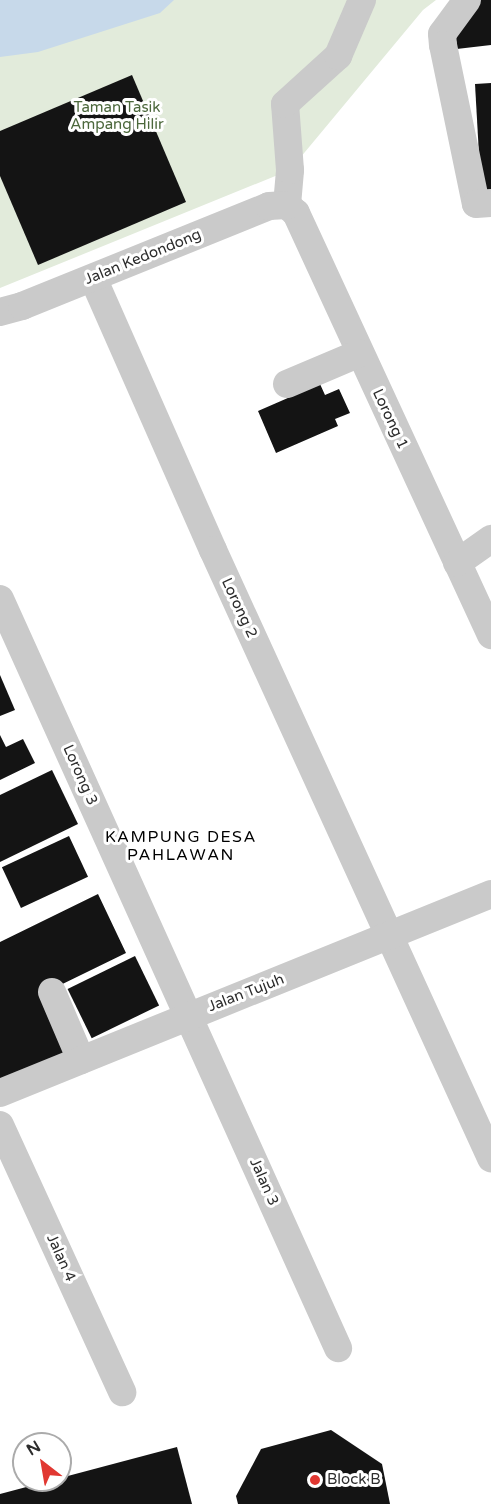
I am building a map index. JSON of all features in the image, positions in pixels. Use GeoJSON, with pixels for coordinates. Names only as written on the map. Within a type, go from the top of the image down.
{"type":"FeatureCollection","features":[{"type":"Feature","properties":{"kind":"street"},"geometry":{"type":"LineString","coordinates":[[287,205],[290,170],[285,104],[338,56],[362,0]]}},
{"type":"Feature","properties":{"kind":"street"},"geometry":{"type":"LineString","coordinates":[[467,0],[442,34],[443,45],[476,204],[491,203]]}},
{"type":"Feature","properties":{"kind":"street","name":"Jalan Kedondong"},"geometry":{"type":"LineString","coordinates":[[0,312],[22,306],[269,206],[287,205]]}},
{"type":"Feature","properties":{"kind":"street","name":"Lorong 1"},"geometry":{"type":"LineString","coordinates":[[287,205],[296,213],[491,635]]}},
{"type":"Feature","properties":{"kind":"street","name":"Lorong 2"},"geometry":{"type":"LineString","coordinates":[[93,278],[213,550],[491,1158]]}},
{"type":"Feature","properties":{"kind":"street"},"geometry":{"type":"LineString","coordinates":[[287,384],[360,353]]}},
{"type":"Feature","properties":{"kind":"street"},"geometry":{"type":"LineString","coordinates":[[458,563],[491,539]]}},
{"type":"Feature","properties":{"kind":"street","name":"Lorong 3"},"geometry":{"type":"LineString","coordinates":[[0,599],[189,1015]]}},
{"type":"Feature","properties":{"kind":"street","name":"Jalan Tujuh"},"geometry":{"type":"LineString","coordinates":[[0,1093],[491,894]]}},
{"type":"Feature","properties":{"kind":"street"},"geometry":{"type":"LineString","coordinates":[[52,992],[81,1060]]}},
{"type":"Feature","properties":{"kind":"street","name":"Jalan 3"},"geometry":{"type":"LineString","coordinates":[[189,1015],[338,1348]]}},
{"type":"Feature","properties":{"kind":"street","name":"Jalan 4"},"geometry":{"type":"LineString","coordinates":[[0,1125],[122,1392]]}},
{"type":"Feature","properties":{"kind":"green space","name":"Taman Tasik Ampang Hilir"},"geometry":{"type":"Polygon","coordinates":[[[0,0],[436,0],[423,10],[290,170],[0,288],[0,0]]]}},
{"type":"Feature","properties":{"kind":"water"},"geometry":{"type":"Polygon","coordinates":[[[0,0],[174,0],[160,13],[38,52],[0,57],[0,0]]]}},
{"type":"Feature","properties":{"kind":"building"},"geometry":{"type":"Polygon","coordinates":[[[472,0],[491,0],[491,45],[448,50],[472,0]]]}},
{"type":"Feature","properties":{"kind":"building"},"geometry":{"type":"Polygon","coordinates":[[[132,75],[186,202],[38,265],[0,176],[0,131],[132,75]]]}},
{"type":"Feature","properties":{"kind":"building"},"geometry":{"type":"Polygon","coordinates":[[[491,83],[491,190],[481,190],[475,84],[491,83]]]}},
{"type":"Feature","properties":{"kind":"building"},"geometry":{"type":"Polygon","coordinates":[[[320,384],[325,395],[339,389],[350,413],[335,419],[338,426],[276,453],[258,411],[320,384]]]}},
{"type":"Feature","properties":{"kind":"building"},"geometry":{"type":"Polygon","coordinates":[[[0,675],[15,710],[0,716],[0,675]]]}},
{"type":"Feature","properties":{"kind":"building"},"geometry":{"type":"Polygon","coordinates":[[[0,735],[6,747],[23,739],[35,763],[0,780],[0,735]]]}},
{"type":"Feature","properties":{"kind":"building"},"geometry":{"type":"Polygon","coordinates":[[[52,770],[78,824],[0,862],[0,795],[52,770]]]}},
{"type":"Feature","properties":{"kind":"building"},"geometry":{"type":"Polygon","coordinates":[[[69,836],[88,877],[21,908],[2,867],[69,836]]]}},
{"type":"Feature","properties":{"kind":"building"},"geometry":{"type":"Polygon","coordinates":[[[98,894],[126,953],[42,994],[70,1052],[0,1082],[0,942],[98,894]]]}},
{"type":"Feature","properties":{"kind":"building"},"geometry":{"type":"Polygon","coordinates":[[[135,956],[159,1005],[92,1038],[68,989],[135,956]]]}},
{"type":"Feature","properties":{"kind":"building","name":"Block B"},"geometry":{"type":"Polygon","coordinates":[[[331,1430],[382,1464],[390,1504],[238,1504],[236,1496],[261,1449],[331,1430]]]}},
{"type":"Feature","properties":{"kind":"building"},"geometry":{"type":"Polygon","coordinates":[[[177,1447],[192,1504],[0,1504],[0,1494],[12,1491],[72,1492],[72,1475],[177,1447]]]}},
{"type":"Feature","properties":{"kind":"place","name":"Block B"},"geometry":{"type":"Point","coordinates":[315,1480]}},
{"type":"Feature","properties":{"kind":"district","name":"KAMPUNG DESA PAHLAWAN"},"geometry":{"type":"Point","coordinates":[181,846]}}]}
